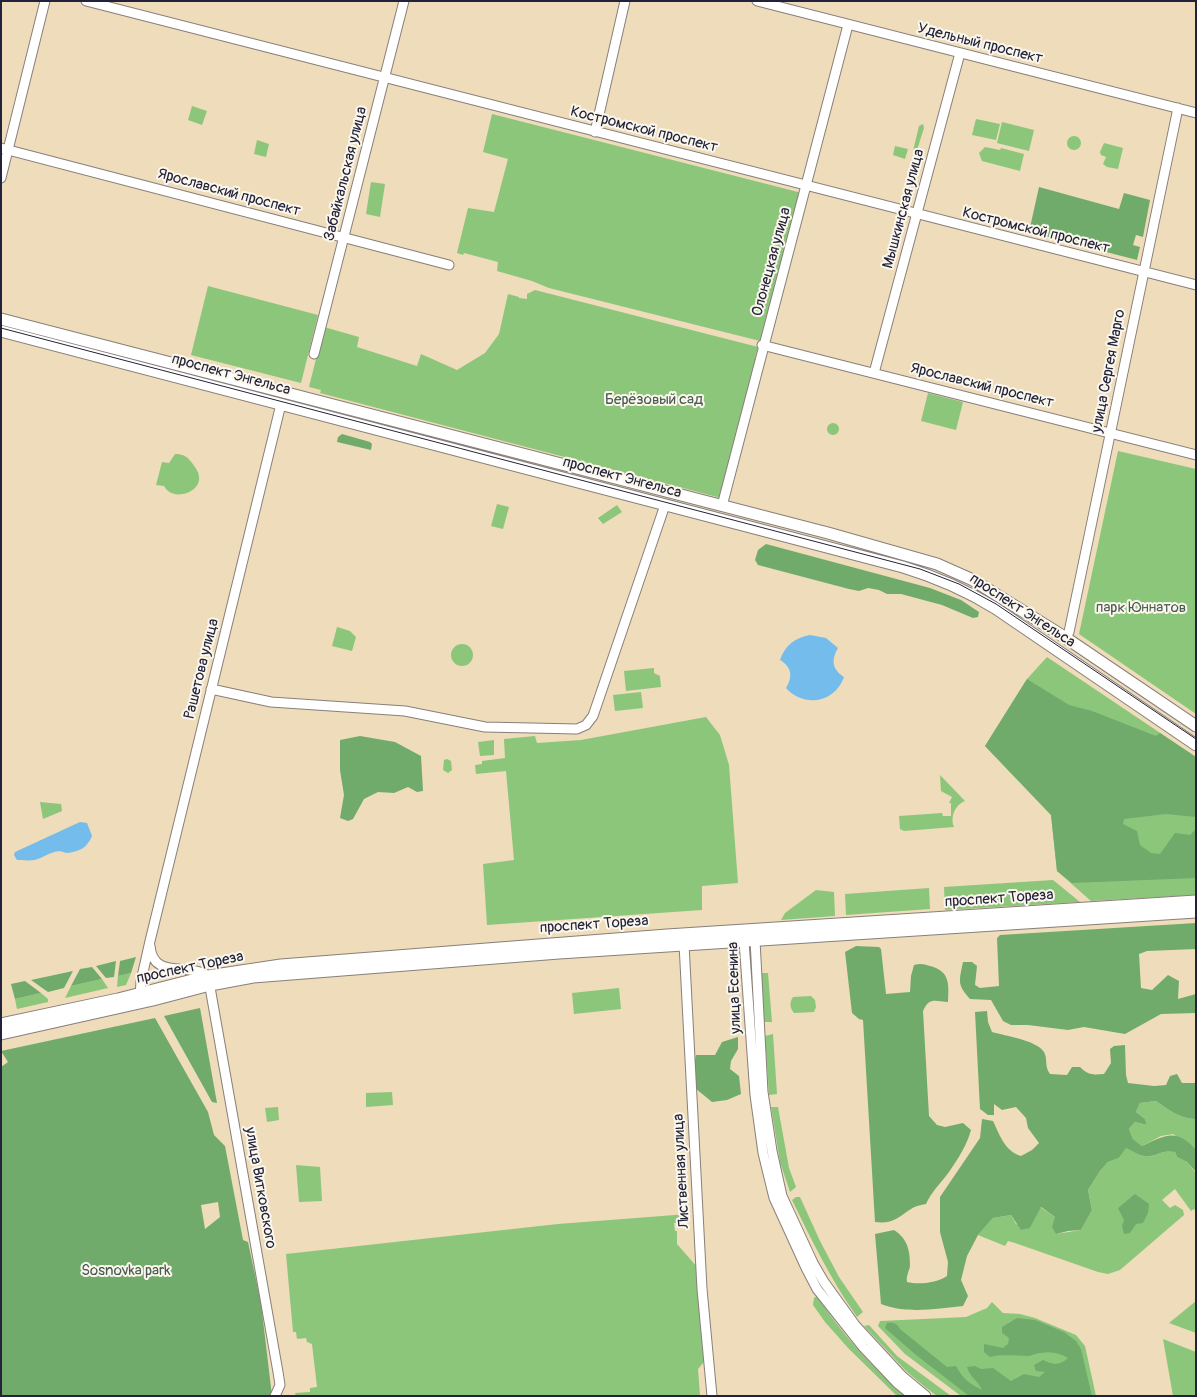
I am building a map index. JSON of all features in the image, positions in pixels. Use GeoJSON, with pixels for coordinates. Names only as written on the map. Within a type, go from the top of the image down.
{"type":"FeatureCollection","features":[{"type":"Feature","properties":{"kind":"main road","name":"проспект Энгельса"},"geometry":{"type":"LineString","coordinates":[[1,319],[906,554],[942,566],[986,587],[1089,653],[1196,726]]}},
{"type":"Feature","properties":{"kind":"main road","name":"проспект Энгельса"},"geometry":{"type":"LineString","coordinates":[[1,331],[938,578],[982,600],[1196,745]]}},
{"type":"Feature","properties":{"kind":"main road"},"geometry":{"type":"LineString","coordinates":[[281,404],[284,392]]}},
{"type":"Feature","properties":{"kind":"main road"},"geometry":{"type":"LineString","coordinates":[[1080,667],[1083,657],[1089,653]]}},
{"type":"Feature","properties":{"kind":"main road","name":"проспект Тореза"},"geometry":{"type":"LineString","coordinates":[[209,981],[1196,901]]}},
{"type":"Feature","properties":{"kind":"main road","name":"проспект Тореза"},"geometry":{"type":"LineString","coordinates":[[1,1034],[209,981],[300,963],[641,937],[749,937],[1196,912]]}},
{"type":"Feature","properties":{"kind":"main road","name":"проспект Тореза"},"geometry":{"type":"LineString","coordinates":[[1,1024],[140,998]]}},
{"type":"Feature","properties":{"kind":"street"},"geometry":{"type":"LineString","coordinates":[[1,178],[5,149],[45,1]]}},
{"type":"Feature","properties":{"kind":"street","name":"Костромской проспект"},"geometry":{"type":"LineString","coordinates":[[86,1],[1196,285]]}},
{"type":"Feature","properties":{"kind":"street","name":"Забайкальская улица"},"geometry":{"type":"LineString","coordinates":[[314,354],[404,1]]}},
{"type":"Feature","properties":{"kind":"street"},"geometry":{"type":"LineString","coordinates":[[595,132],[625,1]]}},
{"type":"Feature","properties":{"kind":"street","name":"Удельный проспект"},"geometry":{"type":"LineString","coordinates":[[757,1],[1196,113]]}},
{"type":"Feature","properties":{"kind":"street","name":"Олонецкая улица"},"geometry":{"type":"LineString","coordinates":[[722,506],[848,24]]}},
{"type":"Feature","properties":{"kind":"street","name":"Мышкинская улица"},"geometry":{"type":"LineString","coordinates":[[874,373],[960,53]]}},
{"type":"Feature","properties":{"kind":"street","name":"улица Сергея Марго"},"geometry":{"type":"LineString","coordinates":[[1066,638],[1069,632],[1178,108]]}},
{"type":"Feature","properties":{"kind":"street","name":"Ярославский проспект"},"geometry":{"type":"LineString","coordinates":[[5,149],[449,265]]}},
{"type":"Feature","properties":{"kind":"street","name":"Ярославский проспект"},"geometry":{"type":"LineString","coordinates":[[763,345],[1196,455]]}},
{"type":"Feature","properties":{"kind":"street","name":"Рашетова улица"},"geometry":{"type":"LineString","coordinates":[[140,998],[150,941],[281,404]]}},
{"type":"Feature","properties":{"kind":"street"},"geometry":{"type":"LineString","coordinates":[[212,689],[271,702],[405,711],[485,727],[577,729],[586,725],[593,716],[665,505]]}},
{"type":"Feature","properties":{"kind":"street","name":"улица Есенина"},"geometry":{"type":"LineString","coordinates":[[749,937],[755,1094],[763,1153],[774,1198],[817,1289],[863,1347],[897,1383],[913,1396]]}},
{"type":"Feature","properties":{"kind":"street","name":"улица Есенина"},"geometry":{"type":"LineString","coordinates":[[749,937],[762,1092],[782,1196],[813,1263],[824,1282],[855,1325],[902,1376],[926,1396]]}},
{"type":"Feature","properties":{"kind":"street"},"geometry":{"type":"LineString","coordinates":[[150,941],[153,958],[160,966],[172,969],[201,971],[209,981]]}},
{"type":"Feature","properties":{"kind":"street","name":"Лиственная улица"},"geometry":{"type":"LineString","coordinates":[[684,944],[702,1289],[712,1396]]}},
{"type":"Feature","properties":{"kind":"street","name":"улица Витковского"},"geometry":{"type":"LineString","coordinates":[[209,981],[278,1372],[280,1385],[275,1396]]}},
{"type":"Feature","properties":{"kind":"green space"},"geometry":{"type":"Polygon","coordinates":[[[192,106],[207,111],[202,125],[188,120],[192,106]]]}},
{"type":"Feature","properties":{"kind":"green space"},"geometry":{"type":"Polygon","coordinates":[[[492,114],[802,193],[766,330],[763,329],[760,341],[549,288],[497,271],[498,262],[464,253],[463,255],[457,253],[468,208],[494,212],[508,159],[483,152],[492,114]]]}},
{"type":"Feature","properties":{"kind":"green space"},"geometry":{"type":"Polygon","coordinates":[[[976,119],[1000,124],[996,140],[972,135],[976,119]]]}},
{"type":"Feature","properties":{"kind":"green space"},"geometry":{"type":"Polygon","coordinates":[[[1002,122],[1034,130],[1029,151],[997,143],[1002,122]]]}},
{"type":"Feature","properties":{"kind":"green space"},"geometry":{"type":"Polygon","coordinates":[[[923,124],[924,128],[916,153],[913,151],[919,126],[923,124]]]}},
{"type":"Feature","properties":{"kind":"green space"},"geometry":{"type":"Polygon","coordinates":[[[1071,136],[1077,136],[1081,143],[1077,150],[1071,150],[1067,146],[1067,140],[1071,136]]]}},
{"type":"Feature","properties":{"kind":"green space"},"geometry":{"type":"Polygon","coordinates":[[[257,140],[269,144],[266,157],[254,154],[257,140]]]}},
{"type":"Feature","properties":{"kind":"green space"},"geometry":{"type":"Polygon","coordinates":[[[1104,143],[1123,148],[1118,169],[1107,167],[1103,164],[1106,157],[1101,155],[1100,152],[1104,143]]]}},
{"type":"Feature","properties":{"kind":"green space"},"geometry":{"type":"Polygon","coordinates":[[[895,146],[908,149],[905,159],[893,155],[895,146]]]}},
{"type":"Feature","properties":{"kind":"green space"},"geometry":{"type":"Polygon","coordinates":[[[985,147],[1000,150],[1001,148],[1024,154],[1020,171],[982,161],[979,153],[985,147]]]}},
{"type":"Feature","properties":{"kind":"green space"},"geometry":{"type":"Polygon","coordinates":[[[371,182],[385,184],[380,217],[366,214],[371,182]]]}},
{"type":"Feature","properties":{"kind":"green space"},"geometry":{"type":"Polygon","coordinates":[[[1039,187],[1119,209],[1124,193],[1150,200],[1143,237],[1136,235],[1133,245],[1140,247],[1137,260],[1029,232],[1039,187]]]}},
{"type":"Feature","properties":{"kind":"green space"},"geometry":{"type":"Polygon","coordinates":[[[208,286],[318,315],[301,383],[191,355],[208,286]]]}},
{"type":"Feature","properties":{"kind":"green space","name":"Берёзовый сад"},"geometry":{"type":"Polygon","coordinates":[[[535,290],[758,347],[755,358],[758,359],[721,498],[320,393],[321,390],[309,387],[324,327],[359,337],[357,347],[417,366],[421,354],[457,370],[485,353],[499,334],[508,294],[527,299],[527,294],[535,290]]]}},
{"type":"Feature","properties":{"kind":"green space"},"geometry":{"type":"Polygon","coordinates":[[[928,393],[963,402],[956,430],[921,421],[928,393]]]}},
{"type":"Feature","properties":{"kind":"green space"},"geometry":{"type":"Polygon","coordinates":[[[831,423],[835,423],[839,429],[835,435],[831,435],[827,431],[827,427],[831,423]]]}},
{"type":"Feature","properties":{"kind":"green space"},"geometry":{"type":"Polygon","coordinates":[[[342,434],[370,442],[372,444],[371,450],[337,442],[338,437],[342,434]]]}},
{"type":"Feature","properties":{"kind":"green space","name":"парк Юннатов"},"geometry":{"type":"Polygon","coordinates":[[[1118,451],[1196,469],[1196,714],[1079,634],[1118,451]]]}},
{"type":"Feature","properties":{"kind":"green space"},"geometry":{"type":"Polygon","coordinates":[[[175,454],[183,455],[188,459],[199,475],[196,487],[185,494],[173,494],[164,486],[156,485],[162,462],[169,463],[175,454]]]}},
{"type":"Feature","properties":{"kind":"green space"},"geometry":{"type":"Polygon","coordinates":[[[497,504],[509,507],[503,529],[491,526],[497,504]]]}},
{"type":"Feature","properties":{"kind":"green space"},"geometry":{"type":"Polygon","coordinates":[[[617,505],[622,512],[603,524],[598,518],[617,505]]]}},
{"type":"Feature","properties":{"kind":"green space"},"geometry":{"type":"Polygon","coordinates":[[[766,544],[930,588],[961,600],[979,612],[978,617],[973,618],[942,605],[901,594],[887,594],[868,588],[859,591],[849,589],[758,565],[755,560],[758,550],[766,544]]]}},
{"type":"Feature","properties":{"kind":"green space"},"geometry":{"type":"Polygon","coordinates":[[[337,627],[350,631],[356,637],[352,651],[332,646],[337,627]]]}},
{"type":"Feature","properties":{"kind":"green space"},"geometry":{"type":"Polygon","coordinates":[[[462,644],[470,647],[473,655],[470,663],[462,666],[454,663],[451,655],[454,647],[462,644]]]}},
{"type":"Feature","properties":{"kind":"green space"},"geometry":{"type":"Polygon","coordinates":[[[1047,657],[1196,757],[1196,895],[1091,901],[1057,871],[1051,815],[985,746],[1027,679],[1047,657]]]}},
{"type":"Feature","properties":{"kind":"green space"},"geometry":{"type":"Polygon","coordinates":[[[654,668],[654,673],[660,676],[661,687],[626,691],[624,671],[654,668]]]}},
{"type":"Feature","properties":{"kind":"green space"},"geometry":{"type":"Polygon","coordinates":[[[1027,679],[1069,705],[1092,711],[1156,736],[1160,733],[1196,757],[1196,817],[1166,814],[1124,819],[1123,824],[1137,831],[1140,845],[1151,853],[1160,854],[1175,833],[1190,835],[1196,829],[1196,878],[1072,883],[1057,871],[1051,815],[985,746],[1027,679]]]}},
{"type":"Feature","properties":{"kind":"green space"},"geometry":{"type":"Polygon","coordinates":[[[641,692],[643,708],[615,711],[613,695],[641,692]]]}},
{"type":"Feature","properties":{"kind":"green space"},"geometry":{"type":"Polygon","coordinates":[[[706,717],[720,735],[729,765],[738,883],[702,886],[702,910],[487,925],[483,864],[514,860],[506,771],[476,774],[475,765],[482,764],[482,761],[505,758],[504,739],[535,736],[537,743],[581,740],[706,717]]]}},
{"type":"Feature","properties":{"kind":"green space"},"geometry":{"type":"Polygon","coordinates":[[[360,736],[395,742],[421,756],[423,791],[417,792],[408,787],[394,793],[378,792],[364,799],[353,819],[348,821],[340,818],[344,795],[340,770],[340,740],[360,736]]]}},
{"type":"Feature","properties":{"kind":"green space"},"geometry":{"type":"Polygon","coordinates":[[[494,740],[494,755],[480,756],[478,742],[494,740]]]}},
{"type":"Feature","properties":{"kind":"green space"},"geometry":{"type":"Polygon","coordinates":[[[444,760],[451,761],[452,770],[448,773],[443,770],[444,760]]]}},
{"type":"Feature","properties":{"kind":"green space"},"geometry":{"type":"Polygon","coordinates":[[[940,775],[965,801],[958,805],[954,812],[954,827],[904,831],[900,829],[899,816],[942,813],[943,816],[951,816],[951,803],[949,803],[952,797],[941,791],[940,775]]]}},
{"type":"Feature","properties":{"kind":"green space"},"geometry":{"type":"Polygon","coordinates":[[[40,802],[61,804],[62,811],[43,819],[40,802]]]}},
{"type":"Feature","properties":{"kind":"green space"},"geometry":{"type":"Polygon","coordinates":[[[1053,880],[1080,902],[945,910],[944,887],[1053,880]]]}},
{"type":"Feature","properties":{"kind":"green space"},"geometry":{"type":"Polygon","coordinates":[[[929,888],[930,909],[846,915],[845,894],[929,888]]]}},
{"type":"Feature","properties":{"kind":"green space"},"geometry":{"type":"Polygon","coordinates":[[[816,890],[834,892],[835,916],[781,920],[785,913],[816,890]]]}},
{"type":"Feature","properties":{"kind":"green space"},"geometry":{"type":"Polygon","coordinates":[[[1196,923],[1196,949],[1147,951],[1139,954],[1141,988],[1152,990],[1168,975],[1179,981],[1178,999],[1196,994],[1196,1013],[1161,1014],[1125,1034],[1084,1027],[1068,1030],[1011,1025],[1003,1021],[991,1000],[970,999],[961,986],[960,979],[963,962],[972,962],[977,966],[975,985],[980,988],[999,986],[997,938],[1000,935],[1196,923]]]}},
{"type":"Feature","properties":{"kind":"green space"},"geometry":{"type":"Polygon","coordinates":[[[856,946],[879,947],[881,949],[886,994],[910,992],[914,965],[928,965],[937,968],[945,975],[948,984],[948,1002],[930,1002],[923,1011],[929,1116],[937,1125],[945,1127],[963,1123],[971,1130],[959,1157],[926,1204],[914,1207],[894,1220],[886,1222],[875,1222],[863,1020],[852,1013],[845,952],[856,946]]]}},
{"type":"Feature","properties":{"kind":"green space"},"geometry":{"type":"Polygon","coordinates":[[[136,957],[131,973],[118,976],[120,961],[136,957]]]}},
{"type":"Feature","properties":{"kind":"green space"},"geometry":{"type":"Polygon","coordinates":[[[116,961],[114,977],[106,978],[96,966],[116,961]]]}},
{"type":"Feature","properties":{"kind":"green space"},"geometry":{"type":"Polygon","coordinates":[[[92,967],[102,979],[71,986],[80,969],[92,967]]]}},
{"type":"Feature","properties":{"kind":"green space"},"geometry":{"type":"Polygon","coordinates":[[[73,971],[64,988],[48,992],[31,980],[73,971]]]}},
{"type":"Feature","properties":{"kind":"green space"},"geometry":{"type":"Polygon","coordinates":[[[131,973],[126,985],[117,987],[118,976],[131,973]]]}},
{"type":"Feature","properties":{"kind":"green space"},"geometry":{"type":"Polygon","coordinates":[[[760,973],[768,973],[772,1022],[764,1022],[760,973]]]}},
{"type":"Feature","properties":{"kind":"green space"},"geometry":{"type":"Polygon","coordinates":[[[102,979],[108,988],[65,998],[71,986],[102,979]]]}},
{"type":"Feature","properties":{"kind":"green space"},"geometry":{"type":"Polygon","coordinates":[[[25,981],[41,993],[15,999],[11,984],[25,981]]]}},
{"type":"Feature","properties":{"kind":"green space"},"geometry":{"type":"Polygon","coordinates":[[[619,988],[621,1009],[574,1014],[572,993],[619,988]]]}},
{"type":"Feature","properties":{"kind":"green space"},"geometry":{"type":"Polygon","coordinates":[[[41,993],[48,999],[48,1002],[17,1009],[15,999],[41,993]]]}},
{"type":"Feature","properties":{"kind":"green space"},"geometry":{"type":"Polygon","coordinates":[[[811,996],[815,1000],[816,1007],[814,1012],[794,1013],[790,1005],[793,997],[811,996]]]}},
{"type":"Feature","properties":{"kind":"green space"},"geometry":{"type":"Polygon","coordinates":[[[200,1008],[217,1103],[212,1102],[164,1016],[200,1008]]]}},
{"type":"Feature","properties":{"kind":"green space"},"geometry":{"type":"Polygon","coordinates":[[[987,1011],[988,1022],[992,1032],[1028,1041],[1044,1052],[1050,1074],[1067,1075],[1072,1067],[1080,1067],[1091,1074],[1104,1074],[1111,1063],[1110,1049],[1114,1046],[1125,1045],[1128,1083],[1154,1086],[1166,1085],[1170,1076],[1177,1074],[1182,1083],[1196,1083],[1196,1119],[1180,1116],[1156,1101],[1140,1103],[1136,1112],[1145,1119],[1147,1125],[1135,1122],[1129,1129],[1133,1139],[1142,1146],[1163,1137],[1176,1136],[1182,1138],[1196,1150],[1196,1172],[1187,1162],[1177,1157],[1175,1152],[1164,1152],[1147,1156],[1126,1148],[1119,1158],[1108,1162],[1088,1190],[1092,1210],[1081,1230],[1056,1234],[1052,1227],[1055,1217],[1041,1207],[1030,1228],[1021,1230],[1011,1215],[993,1218],[978,1235],[967,1256],[961,1280],[968,1296],[963,1306],[911,1310],[881,1304],[875,1234],[894,1230],[905,1241],[909,1250],[910,1261],[907,1282],[927,1283],[947,1276],[948,1262],[940,1232],[940,1197],[980,1138],[982,1119],[993,1121],[1007,1147],[1015,1154],[1021,1156],[1032,1150],[1039,1143],[1028,1128],[1026,1118],[1016,1107],[1002,1110],[994,1104],[994,1115],[988,1115],[980,1109],[975,1012],[987,1011]]]}},
{"type":"Feature","properties":{"kind":"green space","name":"Sosnovka park"},"geometry":{"type":"Polygon","coordinates":[[[155,1018],[208,1112],[214,1135],[225,1146],[243,1240],[248,1242],[261,1303],[272,1396],[1,1396],[1,1067],[8,1062],[1,1051],[155,1018]],[[218,1202],[201,1205],[205,1229],[220,1217],[218,1202]]]}},
{"type":"Feature","properties":{"kind":"green space"},"geometry":{"type":"Polygon","coordinates":[[[773,1034],[777,1094],[769,1095],[765,1036],[773,1034]]]}},
{"type":"Feature","properties":{"kind":"green space"},"geometry":{"type":"Polygon","coordinates":[[[738,1037],[738,1049],[731,1061],[730,1069],[739,1076],[741,1094],[727,1100],[712,1102],[695,1088],[693,1070],[696,1055],[715,1055],[722,1042],[738,1037]]]}},
{"type":"Feature","properties":{"kind":"green space"},"geometry":{"type":"Polygon","coordinates":[[[392,1092],[393,1105],[366,1107],[366,1093],[392,1092]]]}},
{"type":"Feature","properties":{"kind":"green space"},"geometry":{"type":"Polygon","coordinates":[[[1156,1101],[1180,1116],[1196,1119],[1196,1150],[1173,1134],[1161,1136],[1142,1146],[1133,1139],[1129,1129],[1135,1122],[1147,1125],[1145,1119],[1136,1112],[1140,1103],[1156,1101]]]}},
{"type":"Feature","properties":{"kind":"green space"},"geometry":{"type":"Polygon","coordinates":[[[278,1107],[279,1120],[267,1122],[265,1108],[278,1107]]]}},
{"type":"Feature","properties":{"kind":"green space"},"geometry":{"type":"Polygon","coordinates":[[[771,1107],[778,1107],[789,1168],[796,1187],[790,1192],[780,1162],[771,1107]]]}},
{"type":"Feature","properties":{"kind":"green space"},"geometry":{"type":"Polygon","coordinates":[[[1126,1147],[1144,1156],[1175,1152],[1177,1157],[1187,1162],[1196,1173],[1196,1211],[1194,1209],[1191,1211],[1175,1189],[1162,1200],[1170,1208],[1175,1205],[1183,1210],[1184,1215],[1120,1270],[1108,1274],[1098,1272],[1015,1243],[1008,1241],[1005,1246],[978,1235],[993,1218],[1011,1215],[1016,1224],[1030,1228],[1040,1207],[1055,1217],[1056,1234],[1081,1230],[1092,1210],[1088,1190],[1100,1171],[1108,1162],[1119,1158],[1126,1147]]]}},
{"type":"Feature","properties":{"kind":"green space"},"geometry":{"type":"Polygon","coordinates":[[[296,1165],[320,1167],[322,1201],[299,1202],[296,1165]]]}},
{"type":"Feature","properties":{"kind":"green space"},"geometry":{"type":"Polygon","coordinates":[[[1135,1194],[1149,1204],[1148,1213],[1143,1223],[1136,1224],[1130,1233],[1124,1234],[1122,1226],[1124,1220],[1118,1208],[1135,1194]]]}},
{"type":"Feature","properties":{"kind":"green space"},"geometry":{"type":"Polygon","coordinates":[[[800,1197],[839,1277],[863,1312],[857,1317],[830,1275],[814,1245],[792,1200],[800,1197]]]}},
{"type":"Feature","properties":{"kind":"green space"},"geometry":{"type":"Polygon","coordinates":[[[688,1214],[689,1222],[674,1223],[675,1231],[677,1231],[677,1244],[698,1268],[704,1362],[698,1369],[700,1396],[296,1396],[295,1393],[310,1392],[310,1388],[317,1387],[312,1344],[307,1342],[306,1338],[297,1339],[296,1332],[293,1332],[286,1254],[558,1224],[688,1214]]]}},
{"type":"Feature","properties":{"kind":"green space"},"geometry":{"type":"Polygon","coordinates":[[[817,1296],[858,1349],[907,1396],[897,1396],[849,1349],[813,1305],[814,1298],[817,1296]]]}},
{"type":"Feature","properties":{"kind":"green space"},"geometry":{"type":"Polygon","coordinates":[[[1196,1301],[1196,1333],[1169,1323],[1196,1301]]]}},
{"type":"Feature","properties":{"kind":"green space"},"geometry":{"type":"Polygon","coordinates":[[[992,1302],[1003,1313],[1020,1314],[1035,1318],[1076,1335],[1085,1346],[1096,1396],[961,1396],[905,1354],[878,1326],[880,1321],[966,1317],[987,1308],[992,1302]]]}},
{"type":"Feature","properties":{"kind":"green space"},"geometry":{"type":"Polygon","coordinates":[[[1017,1318],[1035,1320],[1064,1332],[1076,1341],[1081,1349],[1092,1396],[969,1396],[885,1328],[887,1323],[896,1324],[947,1367],[956,1366],[967,1381],[982,1390],[967,1367],[993,1368],[1011,1381],[1024,1374],[1039,1377],[1045,1372],[1036,1371],[1034,1365],[1043,1360],[1056,1364],[1068,1358],[1048,1352],[1029,1356],[1005,1355],[990,1357],[984,1352],[984,1344],[1003,1348],[1008,1344],[1009,1338],[1002,1333],[1002,1327],[1017,1318]]]}},
{"type":"Feature","properties":{"kind":"green space"},"geometry":{"type":"Polygon","coordinates":[[[869,1325],[897,1356],[951,1396],[937,1396],[906,1371],[864,1326],[869,1325]]]}},
{"type":"Feature","properties":{"kind":"green space"},"geometry":{"type":"Polygon","coordinates":[[[1163,1339],[1196,1352],[1195,1396],[1173,1396],[1163,1339]]]}},
{"type":"Feature","properties":{"kind":"water"},"geometry":{"type":"Polygon","coordinates":[[[810,635],[826,638],[838,648],[834,656],[834,664],[837,671],[844,677],[840,686],[834,692],[818,700],[801,698],[786,688],[790,680],[790,672],[787,666],[780,660],[791,643],[810,635]]]}},
{"type":"Feature","properties":{"kind":"water"},"geometry":{"type":"Polygon","coordinates":[[[80,822],[87,823],[92,836],[88,844],[75,852],[66,853],[58,851],[32,860],[17,860],[14,855],[15,852],[80,822]]]}},
{"type":"Feature","properties":{"kind":"tram line"},"geometry":{"type":"LineString","coordinates":[[1,328],[920,569],[959,584],[996,604],[1196,739]]}}]}
